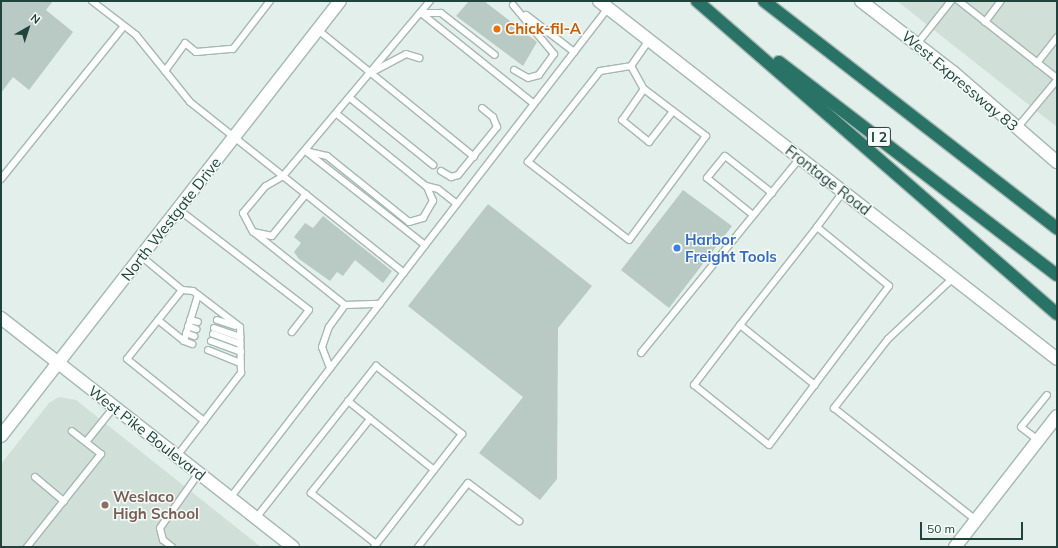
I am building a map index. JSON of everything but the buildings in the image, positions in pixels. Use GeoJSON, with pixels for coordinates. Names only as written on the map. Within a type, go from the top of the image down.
{"type":"FeatureCollection","features":[{"type":"Feature","properties":{"kind":"highway","name":"I 2"},"geometry":{"type":"LineString","coordinates":[[698,1],[1057,275]]}},
{"type":"Feature","properties":{"kind":"highway"},"geometry":{"type":"LineString","coordinates":[[698,1],[1057,314]]}},
{"type":"Feature","properties":{"kind":"highway","name":"I 2"},"geometry":{"type":"LineString","coordinates":[[764,1],[1057,228]]}},
{"type":"Feature","properties":{"kind":"street","name":"North Westgate Drive"},"geometry":{"type":"LineString","coordinates":[[1,436],[340,1]]}},
{"type":"Feature","properties":{"kind":"street","name":"West Expressway 83"},"geometry":{"type":"LineString","coordinates":[[861,1],[917,44],[1057,162]]}},
{"type":"Feature","properties":{"kind":"street","name":"Frontage Road"},"geometry":{"type":"LineString","coordinates":[[603,5],[1057,359]]}},
{"type":"Feature","properties":{"kind":"street","name":"West Pike Boulevard"},"geometry":{"type":"LineString","coordinates":[[1,318],[293,547]]}},
{"type":"Feature","properties":{"kind":"street"},"geometry":{"type":"LineString","coordinates":[[955,547],[1057,416]]}},
{"type":"Feature","properties":{"kind":"lane"},"geometry":{"type":"LineString","coordinates":[[92,1],[124,26],[165,71],[190,102],[404,273]]}},
{"type":"Feature","properties":{"kind":"lane"},"geometry":{"type":"LineString","coordinates":[[165,71],[185,42],[196,52],[233,49],[270,1]]}},
{"type":"Feature","properties":{"kind":"lane"},"geometry":{"type":"LineString","coordinates":[[380,304],[345,305],[253,232],[243,213],[266,186],[284,176],[430,1]]}},
{"type":"Feature","properties":{"kind":"lane"},"geometry":{"type":"LineString","coordinates":[[917,44],[951,1]]}},
{"type":"Feature","properties":{"kind":"lane"},"geometry":{"type":"LineString","coordinates":[[959,1],[1057,79],[1017,128]]}},
{"type":"Feature","properties":{"kind":"lane"},"geometry":{"type":"LineString","coordinates":[[985,22],[1001,1]]}},
{"type":"Feature","properties":{"kind":"lane"},"geometry":{"type":"LineString","coordinates":[[510,3],[574,52]]}},
{"type":"Feature","properties":{"kind":"lane"},"geometry":{"type":"LineString","coordinates":[[510,3],[554,54],[539,76],[528,78],[514,70]]}},
{"type":"Feature","properties":{"kind":"lane"},"geometry":{"type":"LineString","coordinates":[[230,498],[574,52],[603,5]]}},
{"type":"Feature","properties":{"kind":"lane"},"geometry":{"type":"LineString","coordinates":[[421,13],[441,13],[495,55]]}},
{"type":"Feature","properties":{"kind":"lane"},"geometry":{"type":"LineString","coordinates":[[421,13],[534,104]]}},
{"type":"Feature","properties":{"kind":"lane"},"geometry":{"type":"LineString","coordinates":[[1,180],[124,26]]}},
{"type":"Feature","properties":{"kind":"lane"},"geometry":{"type":"LineString","coordinates":[[318,30],[474,157]]}},
{"type":"Feature","properties":{"kind":"lane"},"geometry":{"type":"LineString","coordinates":[[1037,62],[1057,37]]}},
{"type":"Feature","properties":{"kind":"lane"},"geometry":{"type":"LineString","coordinates":[[632,66],[644,89],[706,136],[629,240],[528,162],[600,71],[632,66],[649,40]]}},
{"type":"Feature","properties":{"kind":"lane"},"geometry":{"type":"LineString","coordinates":[[371,73],[406,54],[419,58]]}},
{"type":"Feature","properties":{"kind":"lane"},"geometry":{"type":"LineString","coordinates":[[644,89],[622,120],[649,142],[673,111]]}},
{"type":"Feature","properties":{"kind":"lane"},"geometry":{"type":"LineString","coordinates":[[350,98],[433,165]]}},
{"type":"Feature","properties":{"kind":"lane"},"geometry":{"type":"LineString","coordinates":[[441,171],[451,177],[458,175],[498,127],[493,117],[482,108]]}},
{"type":"Feature","properties":{"kind":"lane"},"geometry":{"type":"LineString","coordinates":[[305,151],[327,156],[409,222],[422,218],[433,200],[426,186],[337,114]]}},
{"type":"Feature","properties":{"kind":"lane"},"geometry":{"type":"LineString","coordinates":[[305,151],[425,245]]}},
{"type":"Feature","properties":{"kind":"lane"},"geometry":{"type":"LineString","coordinates":[[753,215],[707,178],[725,156],[772,193]]}},
{"type":"Feature","properties":{"kind":"lane"},"geometry":{"type":"LineString","coordinates":[[641,353],[800,158]]}},
{"type":"Feature","properties":{"kind":"lane"},"geometry":{"type":"LineString","coordinates":[[426,186],[438,188],[457,204]]}},
{"type":"Feature","properties":{"kind":"lane"},"geometry":{"type":"LineString","coordinates":[[817,227],[889,286],[769,445],[694,385],[843,192]]}},
{"type":"Feature","properties":{"kind":"lane"},"geometry":{"type":"LineString","coordinates":[[253,232],[272,236],[306,194]]}},
{"type":"Feature","properties":{"kind":"lane"},"geometry":{"type":"LineString","coordinates":[[178,209],[309,310],[292,332]]}},
{"type":"Feature","properties":{"kind":"lane"},"geometry":{"type":"LineString","coordinates":[[142,256],[182,290],[198,295],[240,328]]}},
{"type":"Feature","properties":{"kind":"lane"},"geometry":{"type":"LineString","coordinates":[[953,278],[888,339],[834,408],[976,520]]}},
{"type":"Feature","properties":{"kind":"lane"},"geometry":{"type":"LineString","coordinates":[[182,290],[127,359],[204,421]]}},
{"type":"Feature","properties":{"kind":"lane"},"geometry":{"type":"LineString","coordinates":[[184,341],[198,295]]}},
{"type":"Feature","properties":{"kind":"lane"},"geometry":{"type":"LineString","coordinates":[[330,368],[322,347],[329,327],[345,305]]}},
{"type":"Feature","properties":{"kind":"lane"},"geometry":{"type":"LineString","coordinates":[[192,312],[200,314]]}},
{"type":"Feature","properties":{"kind":"lane"},"geometry":{"type":"LineString","coordinates":[[158,320],[184,341],[192,344]]}},
{"type":"Feature","properties":{"kind":"lane"},"geometry":{"type":"LineString","coordinates":[[217,320],[240,328]]}},
{"type":"Feature","properties":{"kind":"lane"},"geometry":{"type":"LineString","coordinates":[[189,323],[197,326]]}},
{"type":"Feature","properties":{"kind":"lane"},"geometry":{"type":"LineString","coordinates":[[740,325],[814,385]]}},
{"type":"Feature","properties":{"kind":"lane"},"geometry":{"type":"LineString","coordinates":[[177,456],[241,373],[240,328]]}},
{"type":"Feature","properties":{"kind":"lane"},"geometry":{"type":"LineString","coordinates":[[214,331],[240,340]]}},
{"type":"Feature","properties":{"kind":"lane"},"geometry":{"type":"LineString","coordinates":[[186,333],[194,336]]}},
{"type":"Feature","properties":{"kind":"lane"},"geometry":{"type":"LineString","coordinates":[[211,342],[241,352]]}},
{"type":"Feature","properties":{"kind":"lane"},"geometry":{"type":"LineString","coordinates":[[208,350],[241,363]]}},
{"type":"Feature","properties":{"kind":"lane"},"geometry":{"type":"LineString","coordinates":[[256,518],[376,366],[462,434],[375,546],[311,493],[370,418]]}},
{"type":"Feature","properties":{"kind":"lane"},"geometry":{"type":"LineString","coordinates":[[1038,440],[1021,427],[1047,395]]}},
{"type":"Feature","properties":{"kind":"lane"},"geometry":{"type":"LineString","coordinates":[[348,401],[434,470]]}},
{"type":"Feature","properties":{"kind":"lane"},"geometry":{"type":"LineString","coordinates":[[86,442],[114,407]]}},
{"type":"Feature","properties":{"kind":"lane"},"geometry":{"type":"LineString","coordinates":[[27,547],[101,454],[72,431]]}},
{"type":"Feature","properties":{"kind":"lane"},"geometry":{"type":"LineString","coordinates":[[172,547],[163,540],[162,524],[199,473]]}},
{"type":"Feature","properties":{"kind":"lane"},"geometry":{"type":"LineString","coordinates":[[35,478],[64,501]]}},
{"type":"Feature","properties":{"kind":"lane"},"geometry":{"type":"LineString","coordinates":[[418,547],[468,483],[519,521]]}},
{"type":"Feature","properties":{"kind":"shaded area"},"geometry":{"type":"Polygon","coordinates":[[[897,1],[1057,1],[1057,127],[897,1]]]}},
{"type":"Feature","properties":{"kind":"shaded area","name":"Weslaco High School"},"geometry":{"type":"Polygon","coordinates":[[[59,397],[76,400],[261,547],[1,547],[1,464],[49,403],[59,397]]]}},
{"type":"Feature","properties":{"kind":"place","name":"Chick-fil-A"},"geometry":{"type":"Point","coordinates":[497,29]}},
{"type":"Feature","properties":{"kind":"place","name":"Harbor Freight Tools"},"geometry":{"type":"Point","coordinates":[677,248]}},
{"type":"Feature","properties":{"kind":"place","name":"Weslaco High School"},"geometry":{"type":"Point","coordinates":[105,505]}}]}
